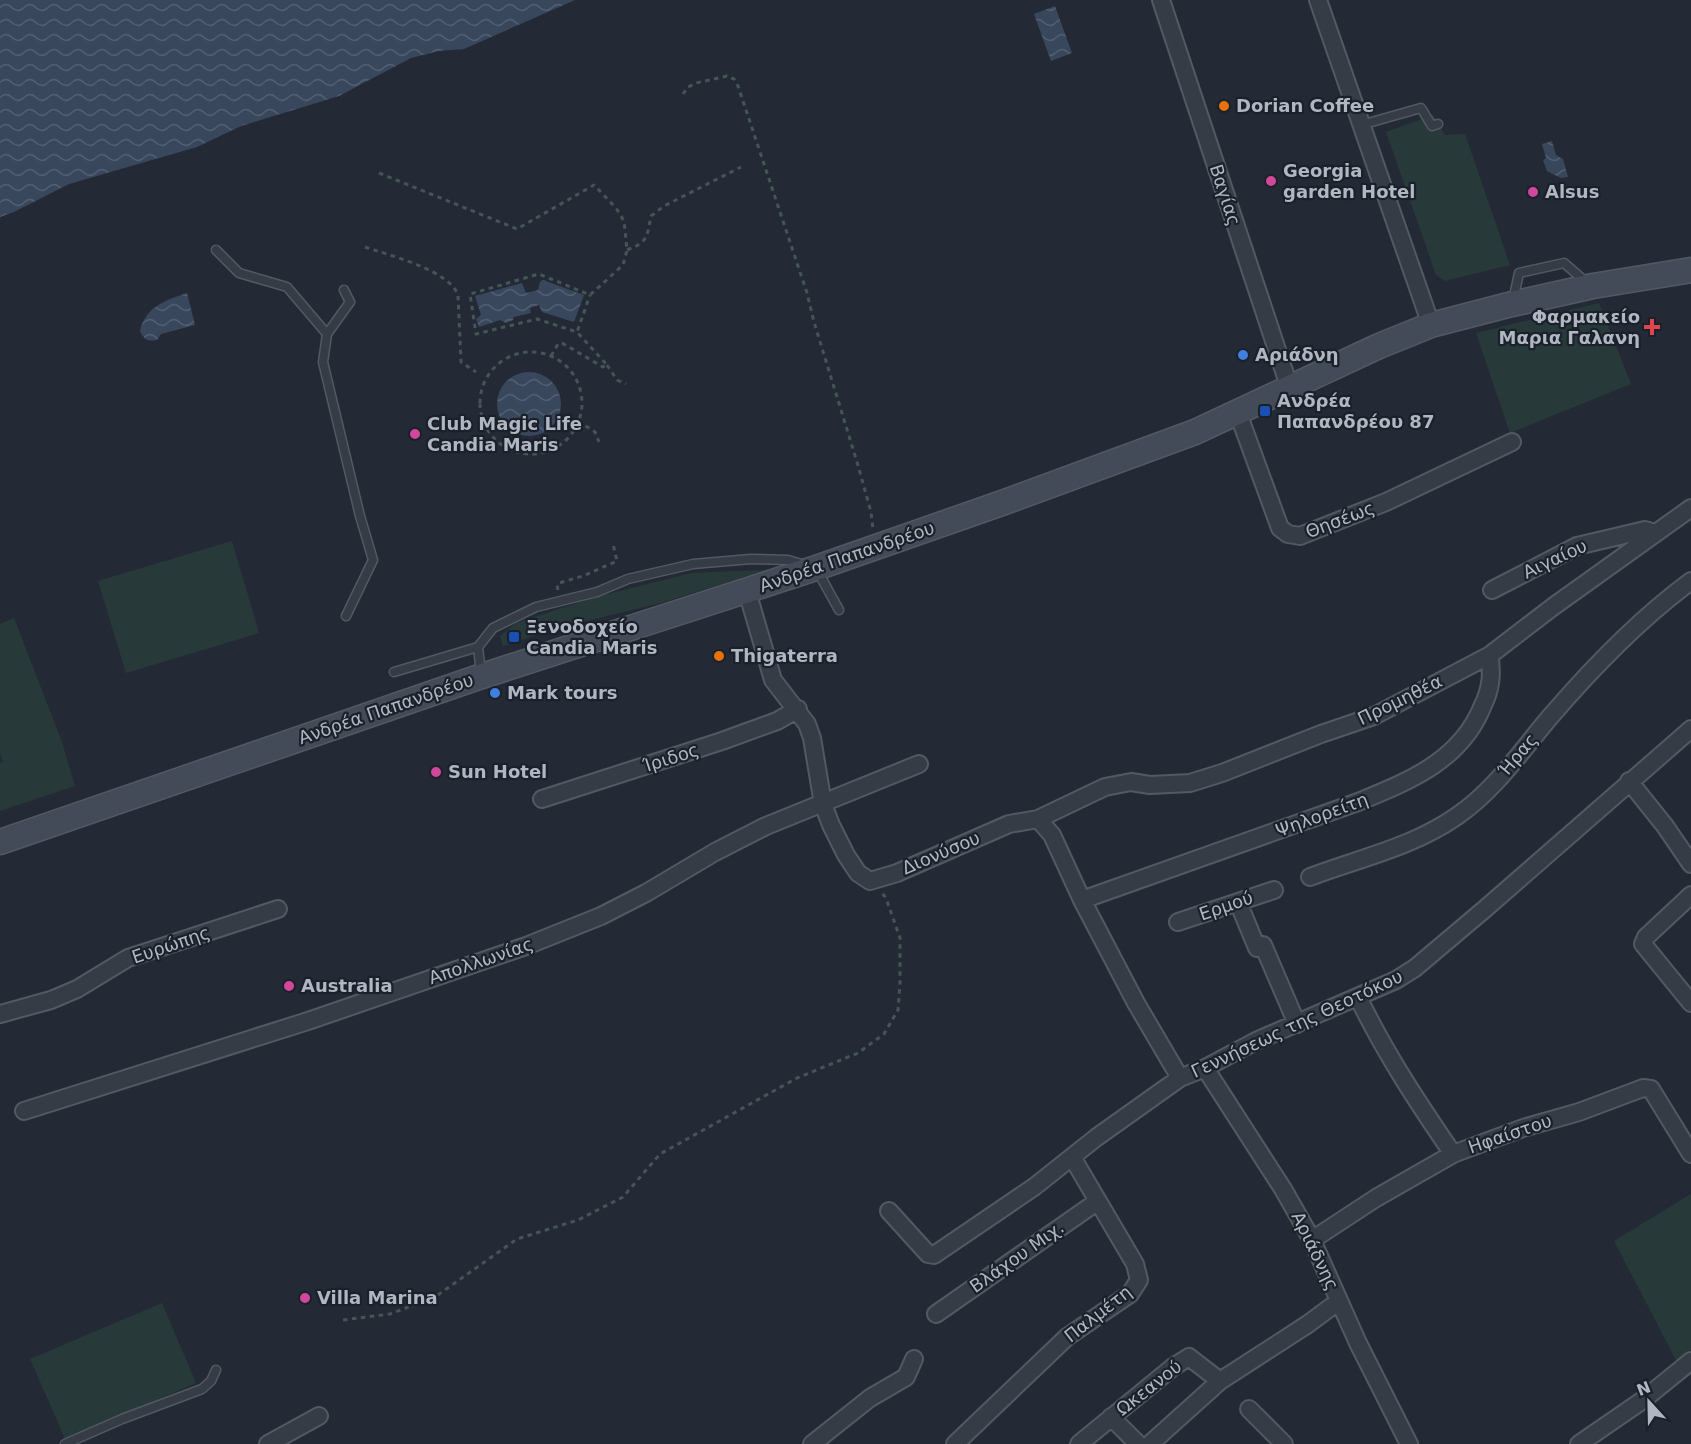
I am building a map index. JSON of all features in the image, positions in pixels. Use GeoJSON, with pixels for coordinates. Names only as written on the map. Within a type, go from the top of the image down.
{"type":"FeatureCollection","features":[{"type":"Feature","properties":{"kind":"main road","name":"Ανδρέα Παπανδρέου"},"geometry":{"type":"LineString","coordinates":[[0,842],[482,676],[747,591],[1002,503],[1195,432],[1379,346],[1431,326],[1512,304],[1593,286],[1691,270]]}},
{"type":"Feature","properties":{"kind":"street","name":"Βαγίας"},"geometry":{"type":"LineString","coordinates":[[1161,0],[1290,389]]}},
{"type":"Feature","properties":{"kind":"street"},"geometry":{"type":"LineString","coordinates":[[1318,0],[1431,326]]}},
{"type":"Feature","properties":{"kind":"street","name":"Θησέως"},"geometry":{"type":"LineString","coordinates":[[1238,413],[1280,528],[1288,534],[1300,536],[1386,502],[1512,442]]}},
{"type":"Feature","properties":{"kind":"street","name":"Προμηθέα"},"geometry":{"type":"LineString","coordinates":[[1038,819],[1105,787],[1131,782],[1190,783],[1374,716],[1491,655],[1554,606],[1691,508]]}},
{"type":"Feature","properties":{"kind":"street","name":"Αιγαίου"},"geometry":{"type":"LineString","coordinates":[[1492,591],[1577,546],[1637,532],[1655,533]]}},
{"type":"Feature","properties":{"kind":"street","name":"Ήρας"},"geometry":{"type":"LineString","coordinates":[[1310,877],[1412,842],[1458,816],[1512,765],[1558,708],[1625,636],[1691,581]]}},
{"type":"Feature","properties":{"kind":"street"},"geometry":{"type":"LineString","coordinates":[[747,591],[773,680],[807,723],[812,738],[823,804],[846,855],[858,873],[870,881]]}},
{"type":"Feature","properties":{"kind":"street","name":"Ψηλορείτη"},"geometry":{"type":"LineString","coordinates":[[1082,900],[1358,802],[1386,791],[1431,767],[1455,750],[1473,727],[1490,684],[1491,655]]}},
{"type":"Feature","properties":{"kind":"street","name":"Ίριδος"},"geometry":{"type":"LineString","coordinates":[[542,799],[722,741],[777,721],[798,710]]}},
{"type":"Feature","properties":{"kind":"street","name":"Γεννήσεως της Θεοτόκου"},"geometry":{"type":"LineString","coordinates":[[889,1211],[927,1254],[934,1255],[1034,1187],[1097,1137],[1180,1078],[1205,1068],[1256,1041],[1396,980],[1415,968],[1486,909],[1629,781],[1691,729]]}},
{"type":"Feature","properties":{"kind":"street","name":"Απολλωνίας"},"geometry":{"type":"LineString","coordinates":[[24,1112],[308,1021],[526,946],[601,916],[766,826],[919,764]]}},
{"type":"Feature","properties":{"kind":"street"},"geometry":{"type":"LineString","coordinates":[[1629,781],[1665,826],[1691,864]]}},
{"type":"Feature","properties":{"kind":"street"},"geometry":{"type":"LineString","coordinates":[[1038,819],[1052,835],[1082,900],[1136,1003],[1180,1078]]}},
{"type":"Feature","properties":{"kind":"street","name":"Διονύσου"},"geometry":{"type":"LineString","coordinates":[[870,881],[897,873],[1009,824],[1038,819]]}},
{"type":"Feature","properties":{"kind":"street","name":"Ερμού"},"geometry":{"type":"LineString","coordinates":[[1178,922],[1274,890]]}},
{"type":"Feature","properties":{"kind":"street"},"geometry":{"type":"LineString","coordinates":[[1691,895],[1646,937],[1643,944],[1691,1003]]}},
{"type":"Feature","properties":{"kind":"street"},"geometry":{"type":"LineString","coordinates":[[1238,902],[1257,948],[1263,945],[1297,1024]]}},
{"type":"Feature","properties":{"kind":"street","name":"Ευρώπης"},"geometry":{"type":"LineString","coordinates":[[0,1014],[51,1000],[77,989],[128,958],[278,909]]}},
{"type":"Feature","properties":{"kind":"street"},"geometry":{"type":"LineString","coordinates":[[1358,998],[1380,1042],[1404,1082],[1453,1154]]}},
{"type":"Feature","properties":{"kind":"street","name":"Αριάδνης"},"geometry":{"type":"LineString","coordinates":[[1205,1068],[1283,1189],[1312,1240],[1358,1343],[1409,1444]]}},
{"type":"Feature","properties":{"kind":"street","name":"Ηφαίστου"},"geometry":{"type":"LineString","coordinates":[[1312,1240],[1376,1198],[1453,1154],[1643,1088],[1651,1089],[1691,1154]]}},
{"type":"Feature","properties":{"kind":"street","name":"Παλμέτη"},"geometry":{"type":"LineString","coordinates":[[955,1444],[1067,1337],[1130,1294],[1139,1280],[1135,1264],[1072,1157]]}},
{"type":"Feature","properties":{"kind":"street","name":"Βλάχου Μιχ."},"geometry":{"type":"LineString","coordinates":[[936,1314],[1098,1201]]}},
{"type":"Feature","properties":{"kind":"street"},"geometry":{"type":"LineString","coordinates":[[1150,1444],[1220,1381],[1339,1301]]}},
{"type":"Feature","properties":{"kind":"street","name":"Ωκεανού"},"geometry":{"type":"LineString","coordinates":[[1079,1444],[1173,1367],[1189,1357],[1220,1381]]}},
{"type":"Feature","properties":{"kind":"street"},"geometry":{"type":"LineString","coordinates":[[812,1444],[870,1398],[906,1377],[914,1359]]}},
{"type":"Feature","properties":{"kind":"street"},"geometry":{"type":"LineString","coordinates":[[1579,1444],[1643,1400],[1691,1361]]}},
{"type":"Feature","properties":{"kind":"street"},"geometry":{"type":"LineString","coordinates":[[1249,1410],[1284,1444]]}},
{"type":"Feature","properties":{"kind":"street"},"geometry":{"type":"LineString","coordinates":[[268,1444],[319,1416]]}},
{"type":"Feature","properties":{"kind":"street"},"geometry":{"type":"LineString","coordinates":[[1111,1417],[1138,1444]]}},
{"type":"Feature","properties":{"kind":"lane"},"geometry":{"type":"LineString","coordinates":[[1361,125],[1421,108],[1432,126],[1438,124]]}},
{"type":"Feature","properties":{"kind":"lane"},"geometry":{"type":"LineString","coordinates":[[216,250],[239,273],[287,287],[327,334]]}},
{"type":"Feature","properties":{"kind":"lane"},"geometry":{"type":"LineString","coordinates":[[344,290],[350,302],[327,334],[323,363],[373,560],[346,616]]}},
{"type":"Feature","properties":{"kind":"lane"},"geometry":{"type":"LineString","coordinates":[[394,672],[478,647],[493,628],[536,607],[597,592],[628,579],[693,564],[751,559],[788,560],[816,568],[839,610]]}},
{"type":"Feature","properties":{"kind":"lane"},"geometry":{"type":"LineString","coordinates":[[478,647],[482,676]]}},
{"type":"Feature","properties":{"kind":"lane"},"geometry":{"type":"LineString","coordinates":[[65,1444],[122,1419],[202,1389],[211,1381],[216,1370]]}},
{"type":"Feature","properties":{"kind":"path"},"geometry":{"type":"LineString","coordinates":[[683,94],[688,87],[696,83],[727,76],[734,79],[738,86],[807,293],[871,512],[873,529]]}},
{"type":"Feature","properties":{"kind":"path"},"geometry":{"type":"LineString","coordinates":[[627,250],[641,245],[647,238],[651,216],[664,206],[741,167]]}},
{"type":"Feature","properties":{"kind":"path"},"geometry":{"type":"LineString","coordinates":[[379,173],[517,229],[594,185],[616,208],[624,221],[627,250],[623,265],[590,295],[577,332]]}},
{"type":"Feature","properties":{"kind":"path"},"geometry":{"type":"LineString","coordinates":[[365,247],[425,269],[444,279],[456,289],[461,362],[476,372]]}},
{"type":"Feature","properties":{"kind":"path"},"geometry":{"type":"LineString","coordinates":[[590,295],[538,274],[470,294],[476,334],[537,319],[577,332],[607,365],[617,380],[626,384]]}},
{"type":"Feature","properties":{"kind":"path"},"geometry":{"type":"LineString","coordinates":[[551,356],[558,344],[562,343],[603,367],[607,365]]}},
{"type":"Feature","properties":{"kind":"path"},"geometry":{"type":"LineString","coordinates":[[524,352],[551,356],[570,369],[579,384],[582,400],[578,421],[573,432],[561,445],[546,453],[529,455],[512,452],[497,443],[486,430],[480,414],[479,397],[484,381],[494,367],[508,357],[524,352]]}},
{"type":"Feature","properties":{"kind":"path"},"geometry":{"type":"LineString","coordinates":[[578,421],[596,432],[599,441]]}},
{"type":"Feature","properties":{"kind":"path"},"geometry":{"type":"LineString","coordinates":[[564,591],[561,592],[557,588],[559,583],[583,576],[617,561],[613,544]]}},
{"type":"Feature","properties":{"kind":"path"},"geometry":{"type":"LineString","coordinates":[[343,1320],[390,1314],[435,1297],[517,1239],[578,1220],[623,1197],[660,1154],[797,1078],[858,1053],[884,1034],[898,1010],[900,938],[886,898],[870,881]]}},
{"type":"Feature","properties":{"kind":"shaded area"},"geometry":{"type":"Polygon","coordinates":[[[1433,115],[1445,135],[1465,134],[1510,265],[1445,281],[1436,275],[1386,132],[1433,115]]]}},
{"type":"Feature","properties":{"kind":"shaded area"},"geometry":{"type":"Polygon","coordinates":[[[1599,303],[1631,384],[1510,433],[1476,333],[1599,303]]]}},
{"type":"Feature","properties":{"kind":"shaded area"},"geometry":{"type":"Polygon","coordinates":[[[232,541],[259,633],[126,673],[98,581],[232,541]]]}},
{"type":"Feature","properties":{"kind":"shaded area"},"geometry":{"type":"Polygon","coordinates":[[[766,570],[661,603],[558,628],[503,646],[500,636],[516,623],[596,597],[691,573],[766,570]]]}},
{"type":"Feature","properties":{"kind":"shaded area"},"geometry":{"type":"Polygon","coordinates":[[[14,618],[62,742],[75,786],[0,811],[0,763],[3,762],[0,754],[0,624],[14,618]]]}},
{"type":"Feature","properties":{"kind":"shaded area"},"geometry":{"type":"Polygon","coordinates":[[[1691,1194],[1691,1350],[1677,1362],[1614,1241],[1691,1194]]]}},
{"type":"Feature","properties":{"kind":"shaded area"},"geometry":{"type":"Polygon","coordinates":[[[162,1303],[196,1383],[65,1439],[30,1359],[162,1303]]]}},
{"type":"Feature","properties":{"kind":"water"},"geometry":{"type":"Polygon","coordinates":[[[0,0],[575,0],[464,49],[439,51],[411,58],[339,96],[241,126],[197,147],[69,184],[0,217],[0,0]]]}},
{"type":"Feature","properties":{"kind":"water"},"geometry":{"type":"Polygon","coordinates":[[[1055,6],[1072,53],[1051,61],[1034,14],[1055,6]]]}},
{"type":"Feature","properties":{"kind":"water"},"geometry":{"type":"Polygon","coordinates":[[[1552,141],[1556,155],[1563,159],[1568,177],[1561,178],[1547,171],[1543,160],[1546,158],[1542,144],[1552,141]]]}},
{"type":"Feature","properties":{"kind":"water"},"geometry":{"type":"Polygon","coordinates":[[[543,280],[584,295],[574,322],[542,312],[539,305],[530,308],[531,313],[514,317],[506,323],[500,320],[479,327],[476,319],[481,315],[475,296],[522,283],[526,293],[538,290],[543,280]]]}},
{"type":"Feature","properties":{"kind":"water"},"geometry":{"type":"Polygon","coordinates":[[[187,293],[195,325],[161,334],[157,340],[151,341],[144,338],[140,331],[146,316],[164,302],[187,293]]]}},
{"type":"Feature","properties":{"kind":"water"},"geometry":{"type":"Polygon","coordinates":[[[529,372],[541,374],[552,381],[559,392],[561,404],[559,416],[552,427],[541,434],[529,436],[517,434],[506,427],[499,416],[497,404],[499,392],[506,381],[517,374],[529,372]]]}},
{"type":"Feature","properties":{"kind":"place","name":"Dorian Coffee"},"geometry":{"type":"Point","coordinates":[1224,106]}},
{"type":"Feature","properties":{"kind":"place","name":"Georgia garden Hotel"},"geometry":{"type":"Point","coordinates":[1271,181]}},
{"type":"Feature","properties":{"kind":"place","name":"Alsus"},"geometry":{"type":"Point","coordinates":[1533,192]}},
{"type":"Feature","properties":{"kind":"place","name":"Φαρμακείο Μαρια Γαλανη"},"geometry":{"type":"Point","coordinates":[1652,327]}},
{"type":"Feature","properties":{"kind":"place","name":"Αριάδνη"},"geometry":{"type":"Point","coordinates":[1243,355]}},
{"type":"Feature","properties":{"kind":"place","name":"Ανδρέα Παπανδρέου 87"},"geometry":{"type":"Point","coordinates":[1265,411]}},
{"type":"Feature","properties":{"kind":"place","name":"Club Magic Life Candia Maris"},"geometry":{"type":"Point","coordinates":[415,434]}},
{"type":"Feature","properties":{"kind":"place","name":"Ξενοδοχείο Candia Maris"},"geometry":{"type":"Point","coordinates":[514,637]}},
{"type":"Feature","properties":{"kind":"place","name":"Thigaterra"},"geometry":{"type":"Point","coordinates":[719,656]}},
{"type":"Feature","properties":{"kind":"place","name":"Mark tours"},"geometry":{"type":"Point","coordinates":[495,693]}},
{"type":"Feature","properties":{"kind":"place","name":"Sun Hotel"},"geometry":{"type":"Point","coordinates":[436,772]}},
{"type":"Feature","properties":{"kind":"place","name":"Australia"},"geometry":{"type":"Point","coordinates":[289,986]}},
{"type":"Feature","properties":{"kind":"place","name":"Villa Marina"},"geometry":{"type":"Point","coordinates":[305,1298]}}]}
